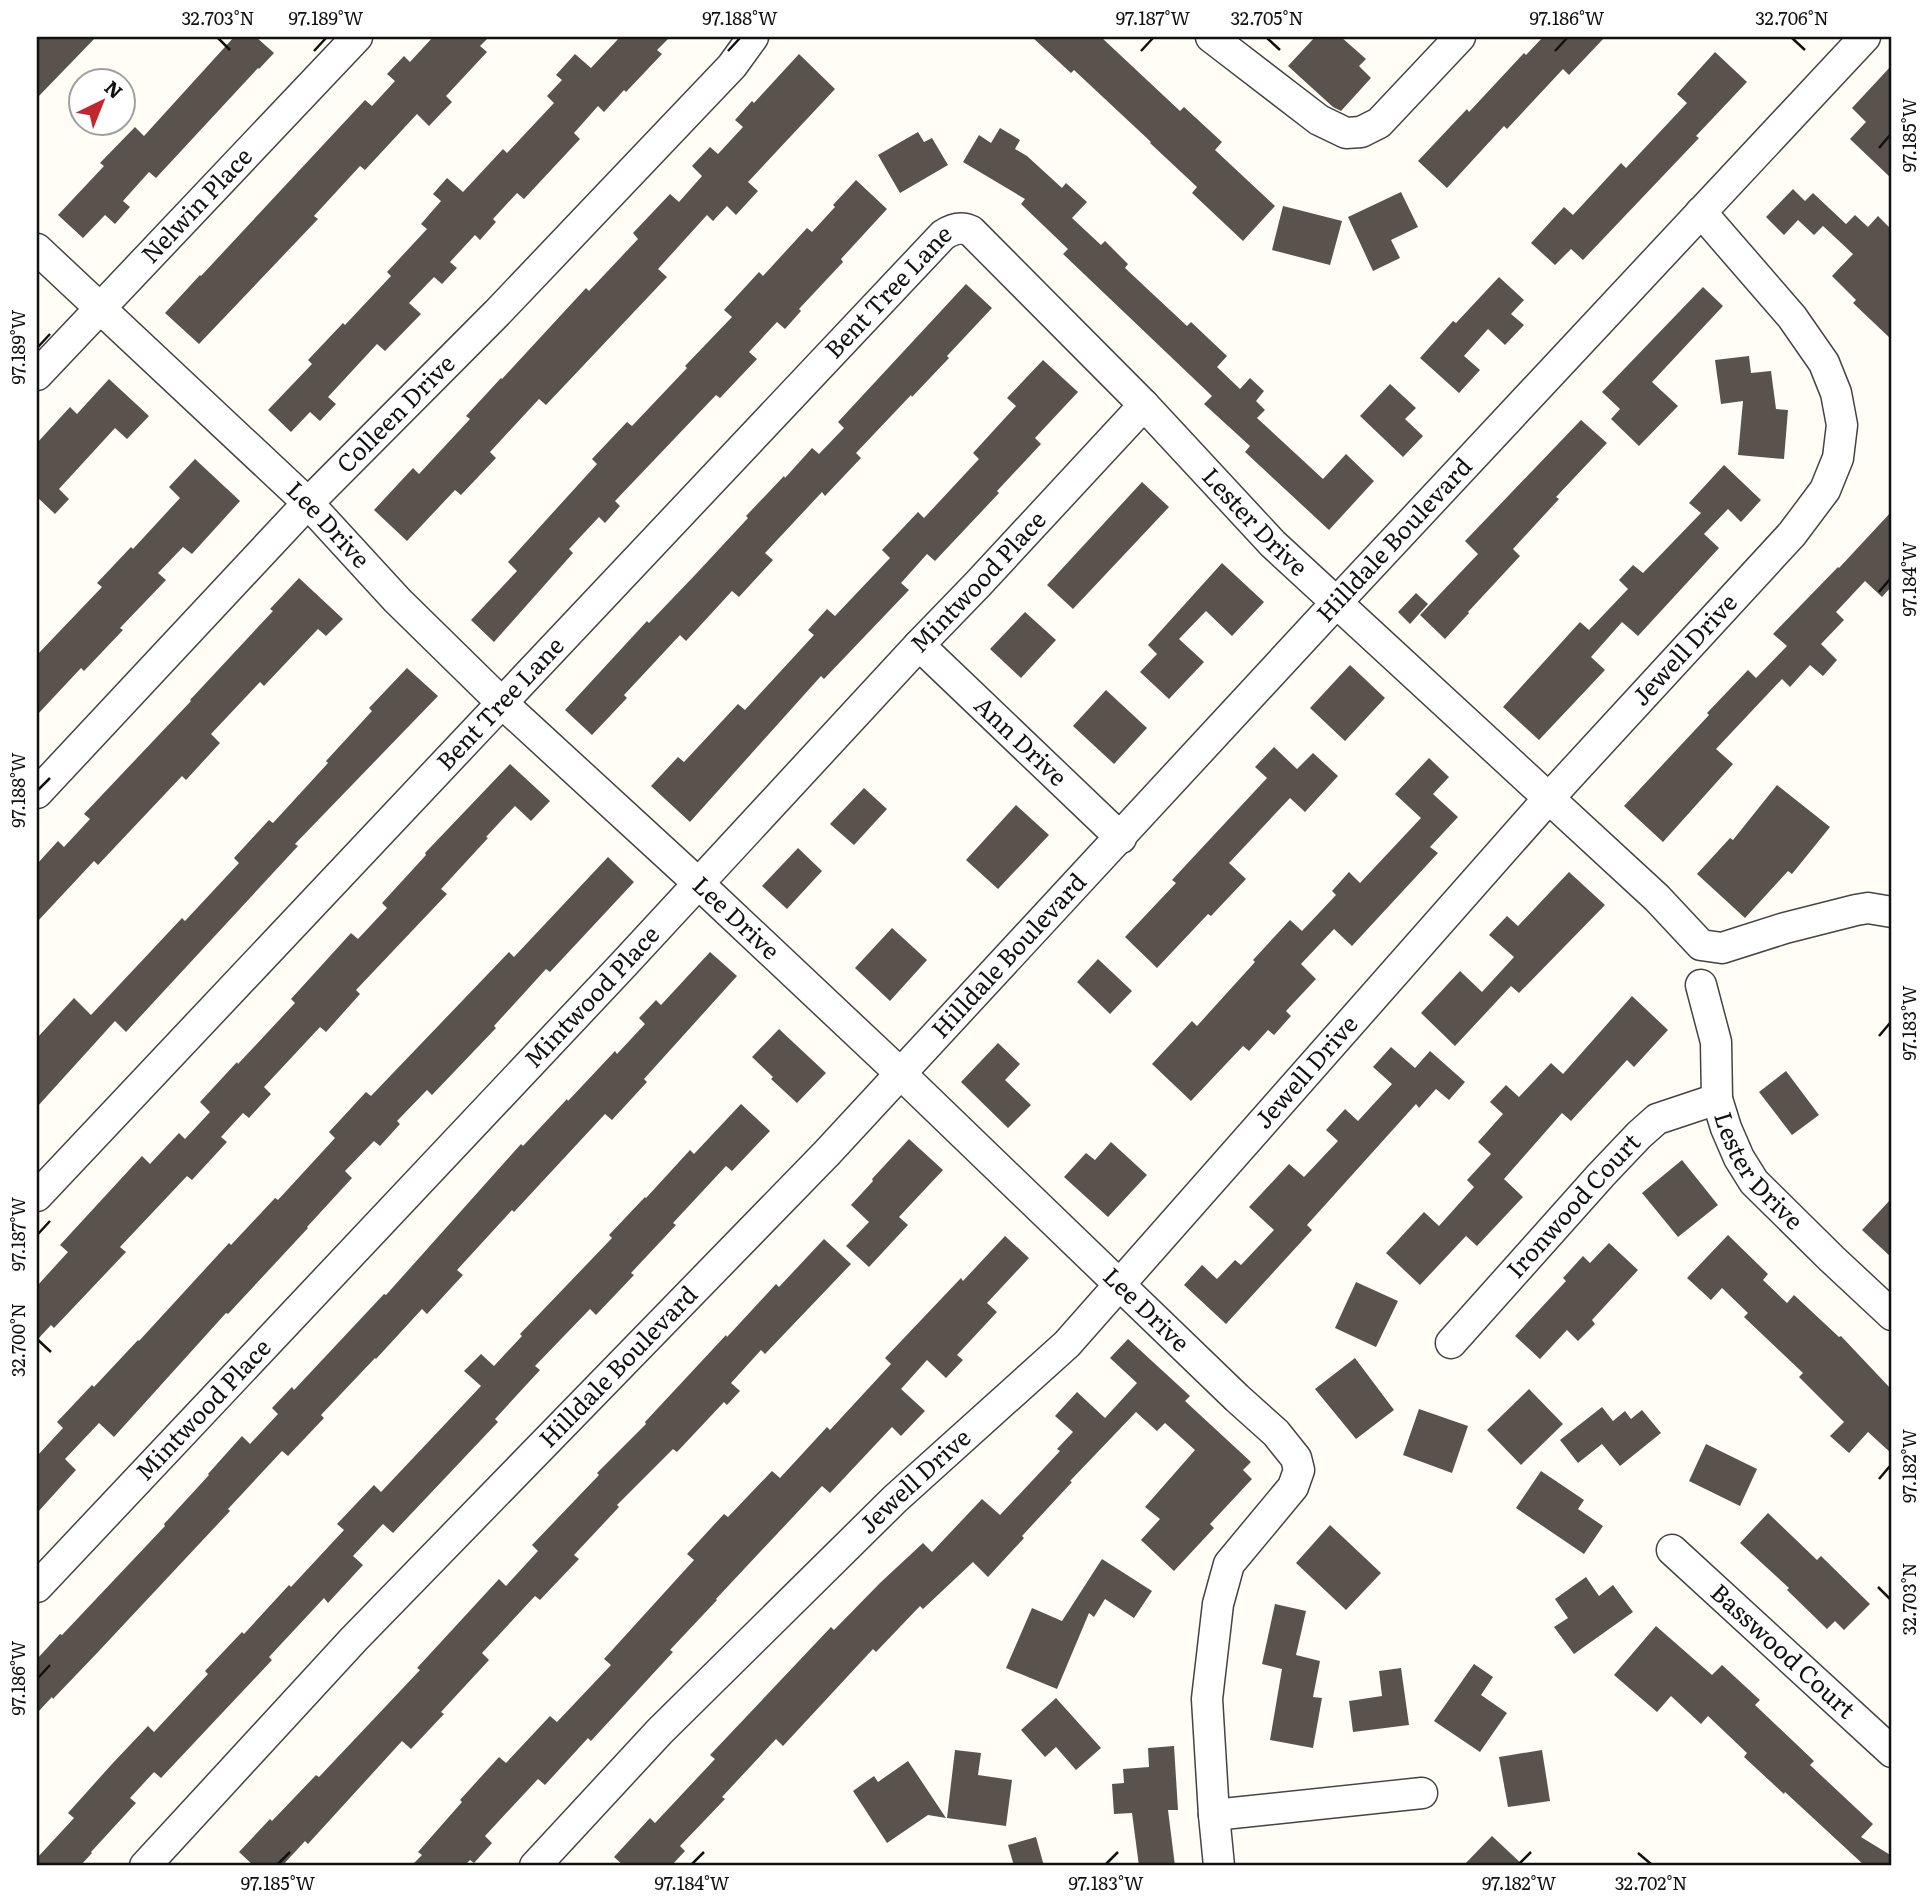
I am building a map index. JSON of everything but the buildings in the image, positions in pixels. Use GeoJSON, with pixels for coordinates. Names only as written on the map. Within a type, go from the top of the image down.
{"type":"FeatureCollection","features":[{"type":"Feature","properties":{"kind":"street","name":"Nelwin Place"},"geometry":{"type":"LineString","coordinates":[[37,376],[357,37]]}},
{"type":"Feature","properties":{"kind":"street","name":"Colleen Drive"},"geometry":{"type":"LineString","coordinates":[[37,793],[308,503],[507,303],[732,66],[753,37]]}},
{"type":"Feature","properties":{"kind":"street"},"geometry":{"type":"LineString","coordinates":[[1211,37],[1319,120],[1346,133],[1361,132],[1379,123],[1460,37]]}},
{"type":"Feature","properties":{"kind":"street","name":"Hilldale Boulevard"},"geometry":{"type":"LineString","coordinates":[[145,1866],[354,1639],[827,1153],[1865,37]]}},
{"type":"Feature","properties":{"kind":"street","name":"Jewell Drive"},"geometry":{"type":"LineString","coordinates":[[535,1866],[660,1731],[895,1499],[1067,1344],[1548,799],[1792,534],[1825,490],[1838,458],[1842,425],[1836,393],[1824,363],[1792,317],[1701,212]]}},
{"type":"Feature","properties":{"kind":"street","name":"Bent Tree Lane"},"geometry":{"type":"LineString","coordinates":[[37,1196],[943,235],[951,230],[964,228],[971,232]]}},
{"type":"Feature","properties":{"kind":"street","name":"Lester Drive"},"geometry":{"type":"LineString","coordinates":[[971,232],[1144,405],[1273,544],[1657,898],[1701,944],[1722,948],[1785,928],[1868,908],[1892,912]]}},
{"type":"Feature","properties":{"kind":"street","name":"Lee Drive"},"geometry":{"type":"LineString","coordinates":[[37,249],[308,503],[397,600],[501,702],[901,1074],[1276,1433],[1296,1458],[1299,1470],[1293,1487],[1229,1564],[1218,1604],[1207,1699],[1214,1815]]}},
{"type":"Feature","properties":{"kind":"street","name":"Mintwood Place"},"geometry":{"type":"LineString","coordinates":[[37,1587],[623,965],[1144,405]]}},
{"type":"Feature","properties":{"kind":"street","name":"Ann Drive"},"geometry":{"type":"LineString","coordinates":[[919,645],[1121,838]]}},
{"type":"Feature","properties":{"kind":"street","name":"Lester Drive"},"geometry":{"type":"LineString","coordinates":[[1701,985],[1716,1042],[1717,1100],[1739,1157],[1754,1182],[1892,1315]]}},
{"type":"Feature","properties":{"kind":"street","name":"Ironwood Court"},"geometry":{"type":"LineString","coordinates":[[1451,1343],[1639,1135],[1657,1119],[1717,1100]]}},
{"type":"Feature","properties":{"kind":"street","name":"Basswood Court"},"geometry":{"type":"LineString","coordinates":[[1672,1550],[1892,1752]]}},
{"type":"Feature","properties":{"kind":"street"},"geometry":{"type":"LineString","coordinates":[[1219,1866],[1214,1815],[1422,1793]]}}]}
